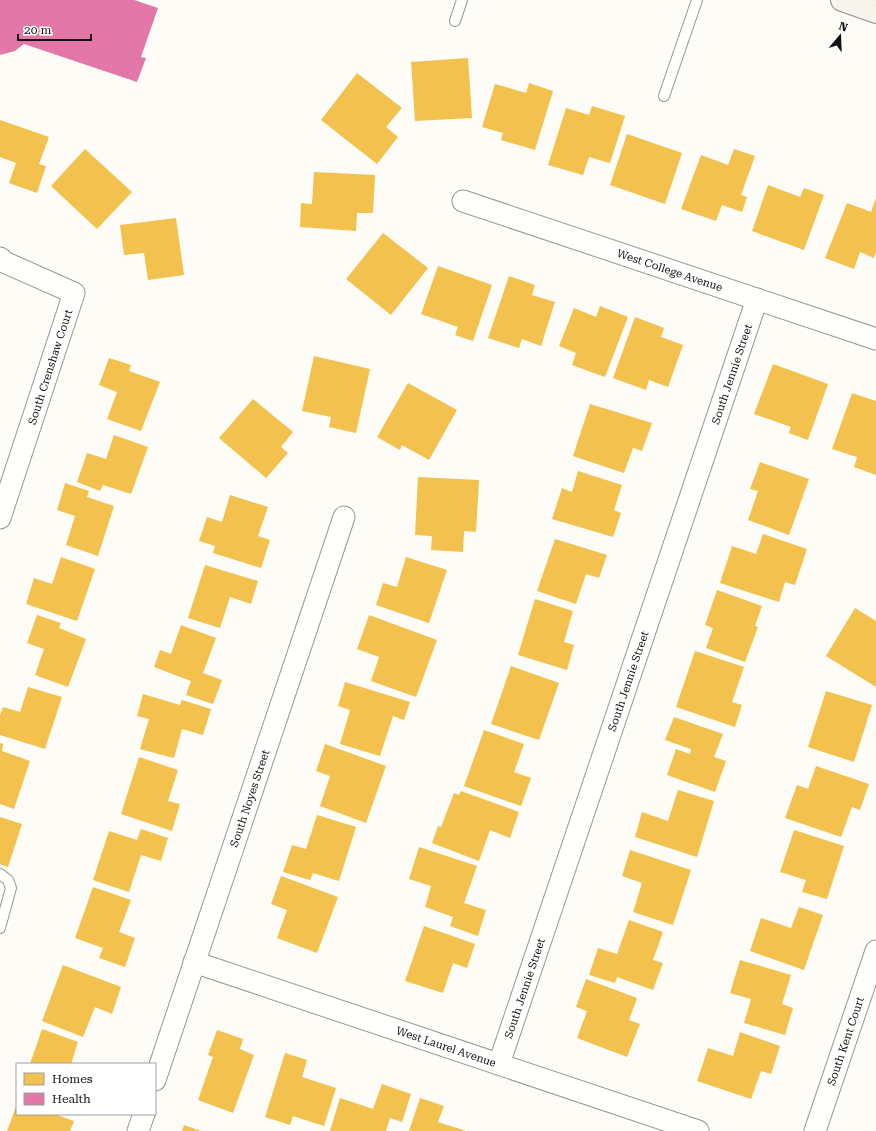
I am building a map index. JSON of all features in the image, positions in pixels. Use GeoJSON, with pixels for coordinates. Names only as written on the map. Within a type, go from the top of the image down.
{"type":"FeatureCollection","features":[{"type":"Feature","properties":{"kind":"street"},"geometry":{"type":"LineString","coordinates":[[842,0],[876,12]]}},
{"type":"Feature","properties":{"kind":"street","name":"West College Avenue"},"geometry":{"type":"LineString","coordinates":[[463,200],[876,339]]}},
{"type":"Feature","properties":{"kind":"street","name":"South Crenshaw Court"},"geometry":{"type":"LineString","coordinates":[[0,258],[4,262],[74,293],[0,518]]}},
{"type":"Feature","properties":{"kind":"street","name":"South Jennie Street"},"geometry":{"type":"LineString","coordinates":[[499,1064],[757,299]]}},
{"type":"Feature","properties":{"kind":"street","name":"South Noyes Street"},"geometry":{"type":"LineString","coordinates":[[156,1077],[344,517]]}},
{"type":"Feature","properties":{"kind":"street","name":"South Kent Court"},"geometry":{"type":"LineString","coordinates":[[815,1131],[876,951]]}},
{"type":"Feature","properties":{"kind":"street","name":"West Laurel Avenue"},"geometry":{"type":"LineString","coordinates":[[194,962],[698,1131]]}},
{"type":"Feature","properties":{"kind":"street"},"geometry":{"type":"LineString","coordinates":[[138,1131],[144,1115]]}},
{"type":"Feature","properties":{"kind":"lane"},"geometry":{"type":"LineString","coordinates":[[455,21],[462,0]]}},
{"type":"Feature","properties":{"kind":"lane"},"geometry":{"type":"LineString","coordinates":[[664,96],[696,0]]}},
{"type":"Feature","properties":{"kind":"lane"},"geometry":{"type":"LineString","coordinates":[[0,874],[8,880],[11,888],[0,928]]}},
{"type":"Feature","properties":{"kind":"building: Homes"},"geometry":{"type":"Polygon","coordinates":[[[468,58],[472,118],[415,121],[411,62],[468,58]]]}},
{"type":"Feature","properties":{"kind":"building: Homes"},"geometry":{"type":"Polygon","coordinates":[[[357,73],[402,108],[386,127],[398,137],[377,164],[321,120],[357,73]]]}},
{"type":"Feature","properties":{"kind":"building: Homes"},"geometry":{"type":"Polygon","coordinates":[[[529,83],[553,91],[535,150],[501,140],[503,133],[482,127],[495,84],[526,93],[529,83]]]}},
{"type":"Feature","properties":{"kind":"building: Homes"},"geometry":{"type":"Polygon","coordinates":[[[592,106],[625,116],[610,163],[589,157],[583,175],[548,165],[566,108],[589,115],[592,106]]]}},
{"type":"Feature","properties":{"kind":"building: Homes"},"geometry":{"type":"Polygon","coordinates":[[[0,120],[49,137],[39,164],[46,166],[37,193],[9,183],[16,163],[0,157],[0,120]]]}},
{"type":"Feature","properties":{"kind":"building: Homes"},"geometry":{"type":"Polygon","coordinates":[[[627,134],[682,153],[665,204],[610,185],[627,134]]]}},
{"type":"Feature","properties":{"kind":"building: Homes"},"geometry":{"type":"Polygon","coordinates":[[[85,149],[132,192],[97,229],[51,186],[85,149]]]}},
{"type":"Feature","properties":{"kind":"building: Homes"},"geometry":{"type":"Polygon","coordinates":[[[734,149],[755,156],[741,195],[747,197],[742,212],[722,205],[716,221],[681,209],[701,155],[728,165],[734,149]]]}},
{"type":"Feature","properties":{"kind":"building: Homes"},"geometry":{"type":"Polygon","coordinates":[[[314,172],[375,175],[373,213],[357,213],[356,231],[300,227],[301,203],[312,204],[314,172]]]}},
{"type":"Feature","properties":{"kind":"building: Homes"},"geometry":{"type":"Polygon","coordinates":[[[768,185],[800,197],[804,188],[824,195],[804,250],[752,231],[768,185]]]}},
{"type":"Feature","properties":{"kind":"building: Homes"},"geometry":{"type":"Polygon","coordinates":[[[876,198],[876,252],[874,258],[860,252],[854,269],[825,258],[847,203],[871,212],[876,198]]]}},
{"type":"Feature","properties":{"kind":"building: Homes"},"geometry":{"type":"Polygon","coordinates":[[[176,218],[184,275],[148,280],[144,253],[124,255],[120,225],[176,218]]]}},
{"type":"Feature","properties":{"kind":"building: Homes"},"geometry":{"type":"Polygon","coordinates":[[[383,233],[428,268],[391,315],[346,279],[383,233]]]}},
{"type":"Feature","properties":{"kind":"building: Homes"},"geometry":{"type":"Polygon","coordinates":[[[438,266],[492,285],[473,341],[455,335],[458,327],[421,314],[438,266]]]}},
{"type":"Feature","properties":{"kind":"building: Homes"},"geometry":{"type":"Polygon","coordinates":[[[509,276],[535,285],[532,295],[555,302],[541,346],[522,339],[519,348],[488,338],[509,276]]]}},
{"type":"Feature","properties":{"kind":"building: Homes"},"geometry":{"type":"Polygon","coordinates":[[[600,306],[628,317],[605,377],[572,365],[576,353],[559,346],[574,308],[596,317],[600,306]]]}},
{"type":"Feature","properties":{"kind":"building: Homes"},"geometry":{"type":"Polygon","coordinates":[[[635,317],[664,328],[661,337],[683,345],[668,387],[649,380],[646,390],[613,378],[635,317]]]}},
{"type":"Feature","properties":{"kind":"building: Homes"},"geometry":{"type":"Polygon","coordinates":[[[314,356],[370,369],[356,433],[329,427],[331,417],[302,411],[314,356]]]}},
{"type":"Feature","properties":{"kind":"building: Homes"},"geometry":{"type":"Polygon","coordinates":[[[109,358],[131,365],[129,371],[160,382],[141,431],[107,419],[117,392],[99,385],[109,358]]]}},
{"type":"Feature","properties":{"kind":"building: Homes"},"geometry":{"type":"Polygon","coordinates":[[[773,364],[828,384],[808,440],[789,433],[791,427],[754,414],[773,364]]]}},
{"type":"Feature","properties":{"kind":"building: Homes"},"geometry":{"type":"Polygon","coordinates":[[[408,383],[457,410],[429,460],[402,445],[400,450],[377,437],[408,383]]]}},
{"type":"Feature","properties":{"kind":"building: Homes"},"geometry":{"type":"Polygon","coordinates":[[[852,393],[876,401],[876,475],[854,467],[857,457],[832,449],[852,393]]]}},
{"type":"Feature","properties":{"kind":"building: Homes"},"geometry":{"type":"Polygon","coordinates":[[[253,399],[293,432],[281,447],[288,453],[266,478],[219,438],[253,399]]]}},
{"type":"Feature","properties":{"kind":"building: Homes"},"geometry":{"type":"Polygon","coordinates":[[[590,404],[652,423],[642,451],[633,448],[624,473],[573,456],[590,404]]]}},
{"type":"Feature","properties":{"kind":"building: Homes"},"geometry":{"type":"Polygon","coordinates":[[[114,435],[148,447],[131,494],[103,485],[100,491],[77,482],[87,453],[106,459],[114,435]]]}},
{"type":"Feature","properties":{"kind":"building: Homes"},"geometry":{"type":"Polygon","coordinates":[[[760,462],[809,479],[789,535],[748,520],[758,491],[750,489],[760,462]]]}},
{"type":"Feature","properties":{"kind":"building: Homes"},"geometry":{"type":"Polygon","coordinates":[[[578,471],[622,485],[614,510],[621,513],[613,537],[552,519],[562,488],[572,492],[578,471]]]}},
{"type":"Feature","properties":{"kind":"building: Homes"},"geometry":{"type":"Polygon","coordinates":[[[418,477],[479,480],[476,532],[464,531],[463,552],[431,550],[432,536],[415,535],[418,477]]]}},
{"type":"Feature","properties":{"kind":"building: Homes"},"geometry":{"type":"Polygon","coordinates":[[[65,483],[89,491],[87,497],[114,506],[98,556],[66,545],[75,516],[57,510],[65,483]]]}},
{"type":"Feature","properties":{"kind":"building: Homes"},"geometry":{"type":"Polygon","coordinates":[[[230,495],[268,507],[258,536],[270,540],[261,568],[213,553],[215,546],[199,541],[207,517],[222,522],[230,495]]]}},
{"type":"Feature","properties":{"kind":"building: Homes"},"geometry":{"type":"Polygon","coordinates":[[[763,534],[807,549],[795,585],[785,582],[779,602],[720,583],[732,546],[756,554],[763,534]]]}},
{"type":"Feature","properties":{"kind":"building: Homes"},"geometry":{"type":"Polygon","coordinates":[[[555,539],[607,555],[599,578],[586,574],[576,604],[537,591],[555,539]]]}},
{"type":"Feature","properties":{"kind":"building: Homes"},"geometry":{"type":"Polygon","coordinates":[[[61,557],[95,569],[77,621],[26,604],[34,578],[52,584],[61,557]]]}},
{"type":"Feature","properties":{"kind":"building: Homes"},"geometry":{"type":"Polygon","coordinates":[[[406,557],[447,570],[429,623],[376,605],[383,583],[397,587],[406,557]]]}},
{"type":"Feature","properties":{"kind":"building: Homes"},"geometry":{"type":"Polygon","coordinates":[[[205,565],[258,581],[251,604],[230,597],[220,628],[188,618],[205,565]]]}},
{"type":"Feature","properties":{"kind":"building: Homes"},"geometry":{"type":"Polygon","coordinates":[[[717,590],[762,606],[755,626],[758,627],[745,662],[706,648],[713,628],[705,625],[717,590]]]}},
{"type":"Feature","properties":{"kind":"building: Homes"},"geometry":{"type":"Polygon","coordinates":[[[535,599],[573,611],[564,642],[574,645],[567,670],[518,655],[535,599]]]}},
{"type":"Feature","properties":{"kind":"building: Homes"},"geometry":{"type":"Polygon","coordinates":[[[855,608],[876,621],[876,687],[826,656],[855,608]]]}},
{"type":"Feature","properties":{"kind":"building: Homes"},"geometry":{"type":"Polygon","coordinates":[[[37,615],[61,623],[59,628],[86,639],[68,687],[35,675],[44,649],[27,643],[37,615]]]}},
{"type":"Feature","properties":{"kind":"building: Homes"},"geometry":{"type":"Polygon","coordinates":[[[369,615],[437,640],[416,697],[371,681],[379,657],[357,649],[369,615]]]}},
{"type":"Feature","properties":{"kind":"building: Homes"},"geometry":{"type":"Polygon","coordinates":[[[181,625],[216,638],[203,673],[222,680],[213,704],[186,695],[191,681],[154,667],[160,650],[171,654],[181,625]]]}},
{"type":"Feature","properties":{"kind":"building: Homes"},"geometry":{"type":"Polygon","coordinates":[[[695,651],[744,667],[732,702],[742,705],[735,727],[676,707],[695,651]]]}},
{"type":"Feature","properties":{"kind":"building: Homes"},"geometry":{"type":"Polygon","coordinates":[[[511,666],[559,683],[539,740],[491,724],[511,666]]]}},
{"type":"Feature","properties":{"kind":"building: Homes"},"geometry":{"type":"Polygon","coordinates":[[[345,682],[410,702],[404,720],[393,716],[380,756],[340,744],[350,710],[338,706],[345,682]]]}},
{"type":"Feature","properties":{"kind":"building: Homes"},"geometry":{"type":"Polygon","coordinates":[[[28,687],[62,697],[45,749],[0,735],[0,715],[3,707],[20,712],[28,687]]]}},
{"type":"Feature","properties":{"kind":"building: Homes"},"geometry":{"type":"Polygon","coordinates":[[[826,691],[872,705],[854,762],[808,747],[826,691]]]}},
{"type":"Feature","properties":{"kind":"building: Homes"},"geometry":{"type":"Polygon","coordinates":[[[143,694],[180,705],[182,700],[211,709],[203,735],[182,729],[174,758],[140,749],[149,719],[137,716],[143,694]]]}},
{"type":"Feature","properties":{"kind":"building: Homes"},"geometry":{"type":"Polygon","coordinates":[[[674,717],[723,734],[714,757],[726,761],[715,792],[667,775],[676,749],[690,754],[691,749],[665,740],[674,717]]]}},
{"type":"Feature","properties":{"kind":"building: Homes"},"geometry":{"type":"Polygon","coordinates":[[[484,730],[524,744],[514,772],[531,778],[521,806],[464,786],[484,730]]]}},
{"type":"Feature","properties":{"kind":"building: Homes"},"geometry":{"type":"Polygon","coordinates":[[[0,743],[3,744],[2,751],[30,761],[14,809],[0,804],[0,743]]]}},
{"type":"Feature","properties":{"kind":"building: Homes"},"geometry":{"type":"Polygon","coordinates":[[[325,744],[386,766],[366,823],[320,806],[330,776],[316,771],[325,744]]]}},
{"type":"Feature","properties":{"kind":"building: Homes"},"geometry":{"type":"Polygon","coordinates":[[[139,757],[178,770],[168,801],[180,804],[172,831],[121,814],[139,757]]]}},
{"type":"Feature","properties":{"kind":"building: Homes"},"geometry":{"type":"Polygon","coordinates":[[[816,766],[869,784],[860,810],[852,807],[841,837],[785,818],[797,785],[808,789],[816,766]]]}},
{"type":"Feature","properties":{"kind":"building: Homes"},"geometry":{"type":"Polygon","coordinates":[[[678,790],[714,801],[697,857],[635,837],[642,812],[668,821],[678,790]]]}},
{"type":"Feature","properties":{"kind":"building: Homes"},"geometry":{"type":"Polygon","coordinates":[[[461,791],[519,812],[510,838],[490,830],[479,861],[432,843],[438,826],[441,827],[454,793],[459,795],[461,791]]]}},
{"type":"Feature","properties":{"kind":"building: Homes"},"geometry":{"type":"Polygon","coordinates":[[[317,815],[356,827],[339,881],[313,873],[310,880],[283,872],[292,845],[306,849],[317,815]]]}},
{"type":"Feature","properties":{"kind":"building: Homes"},"geometry":{"type":"Polygon","coordinates":[[[0,817],[22,824],[8,867],[0,864],[0,817]]]}},
{"type":"Feature","properties":{"kind":"building: Homes"},"geometry":{"type":"Polygon","coordinates":[[[141,829],[168,838],[161,861],[141,855],[129,892],[93,880],[109,831],[137,840],[141,829]]]}},
{"type":"Feature","properties":{"kind":"building: Homes"},"geometry":{"type":"Polygon","coordinates":[[[794,830],[844,846],[827,899],[802,892],[806,880],[780,872],[794,830]]]}},
{"type":"Feature","properties":{"kind":"building: Homes"},"geometry":{"type":"Polygon","coordinates":[[[419,847],[477,866],[464,903],[486,910],[478,936],[450,926],[453,917],[425,907],[431,886],[409,879],[419,847]]]}},
{"type":"Feature","properties":{"kind":"building: Homes"},"geometry":{"type":"Polygon","coordinates":[[[630,850],[691,870],[673,925],[633,912],[642,883],[622,876],[630,850]]]}},
{"type":"Feature","properties":{"kind":"building: Homes"},"geometry":{"type":"Polygon","coordinates":[[[281,876],[338,897],[317,953],[277,938],[287,910],[271,904],[281,876]]]}},
{"type":"Feature","properties":{"kind":"building: Homes"},"geometry":{"type":"Polygon","coordinates":[[[93,887],[131,900],[119,932],[135,938],[125,967],[99,958],[103,948],[75,938],[93,887]]]}},
{"type":"Feature","properties":{"kind":"building: Homes"},"geometry":{"type":"Polygon","coordinates":[[[799,907],[823,915],[804,970],[750,951],[761,918],[791,928],[799,907]]]}},
{"type":"Feature","properties":{"kind":"building: Homes"},"geometry":{"type":"Polygon","coordinates":[[[629,920],[663,932],[653,960],[663,963],[653,990],[617,977],[615,983],[589,975],[598,948],[617,954],[629,920]]]}},
{"type":"Feature","properties":{"kind":"building: Homes"},"geometry":{"type":"Polygon","coordinates":[[[424,926],[475,944],[467,968],[453,963],[443,993],[405,981],[424,926]]]}},
{"type":"Feature","properties":{"kind":"building: Homes"},"geometry":{"type":"Polygon","coordinates":[[[740,960],[791,975],[782,1004],[793,1008],[785,1035],[744,1023],[751,999],[730,993],[740,960]]]}},
{"type":"Feature","properties":{"kind":"building: Homes"},"geometry":{"type":"Polygon","coordinates":[[[63,965],[121,987],[112,1014],[95,1007],[83,1037],[42,1021],[63,965]]]}},
{"type":"Feature","properties":{"kind":"building: Homes"},"geometry":{"type":"Polygon","coordinates":[[[586,979],[637,998],[629,1020],[640,1024],[627,1057],[577,1038],[587,1011],[576,1007],[586,979]]]}},
{"type":"Feature","properties":{"kind":"building: Homes"},"geometry":{"type":"Polygon","coordinates":[[[42,1029],[78,1042],[71,1063],[30,1063],[42,1029]]]}},
{"type":"Feature","properties":{"kind":"building: Homes"},"geometry":{"type":"Polygon","coordinates":[[[217,1030],[243,1039],[240,1049],[254,1055],[233,1113],[198,1100],[213,1057],[208,1055],[217,1030]]]}},
{"type":"Feature","properties":{"kind":"building: Homes"},"geometry":{"type":"Polygon","coordinates":[[[740,1032],[780,1046],[771,1074],[761,1071],[751,1099],[697,1081],[708,1048],[733,1056],[740,1032]]]}},
{"type":"Feature","properties":{"kind":"building: Homes"},"geometry":{"type":"Polygon","coordinates":[[[285,1053],[307,1060],[302,1077],[336,1088],[324,1126],[293,1116],[290,1125],[265,1117],[285,1053]]]}},
{"type":"Feature","properties":{"kind":"building: Homes"},"geometry":{"type":"Polygon","coordinates":[[[382,1084],[411,1094],[402,1122],[390,1118],[386,1131],[330,1131],[340,1098],[373,1109],[382,1084]]]}},
{"type":"Feature","properties":{"kind":"building: Homes"},"geometry":{"type":"Polygon","coordinates":[[[420,1098],[444,1106],[438,1122],[466,1131],[409,1131],[420,1098]]]}},
{"type":"Feature","properties":{"kind":"building: Homes"},"geometry":{"type":"Polygon","coordinates":[[[16,1107],[16,1115],[57,1115],[74,1121],[70,1131],[7,1131],[16,1107]]]}},
{"type":"Feature","properties":{"kind":"building: Homes"},"geometry":{"type":"Polygon","coordinates":[[[184,1125],[201,1131],[182,1131],[184,1125]]]}},
{"type":"Feature","properties":{"kind":"building: Health"},"geometry":{"type":"Polygon","coordinates":[[[0,0],[134,0],[158,8],[141,57],[146,58],[137,82],[24,44],[15,51],[0,55],[0,0]]]}}]}
